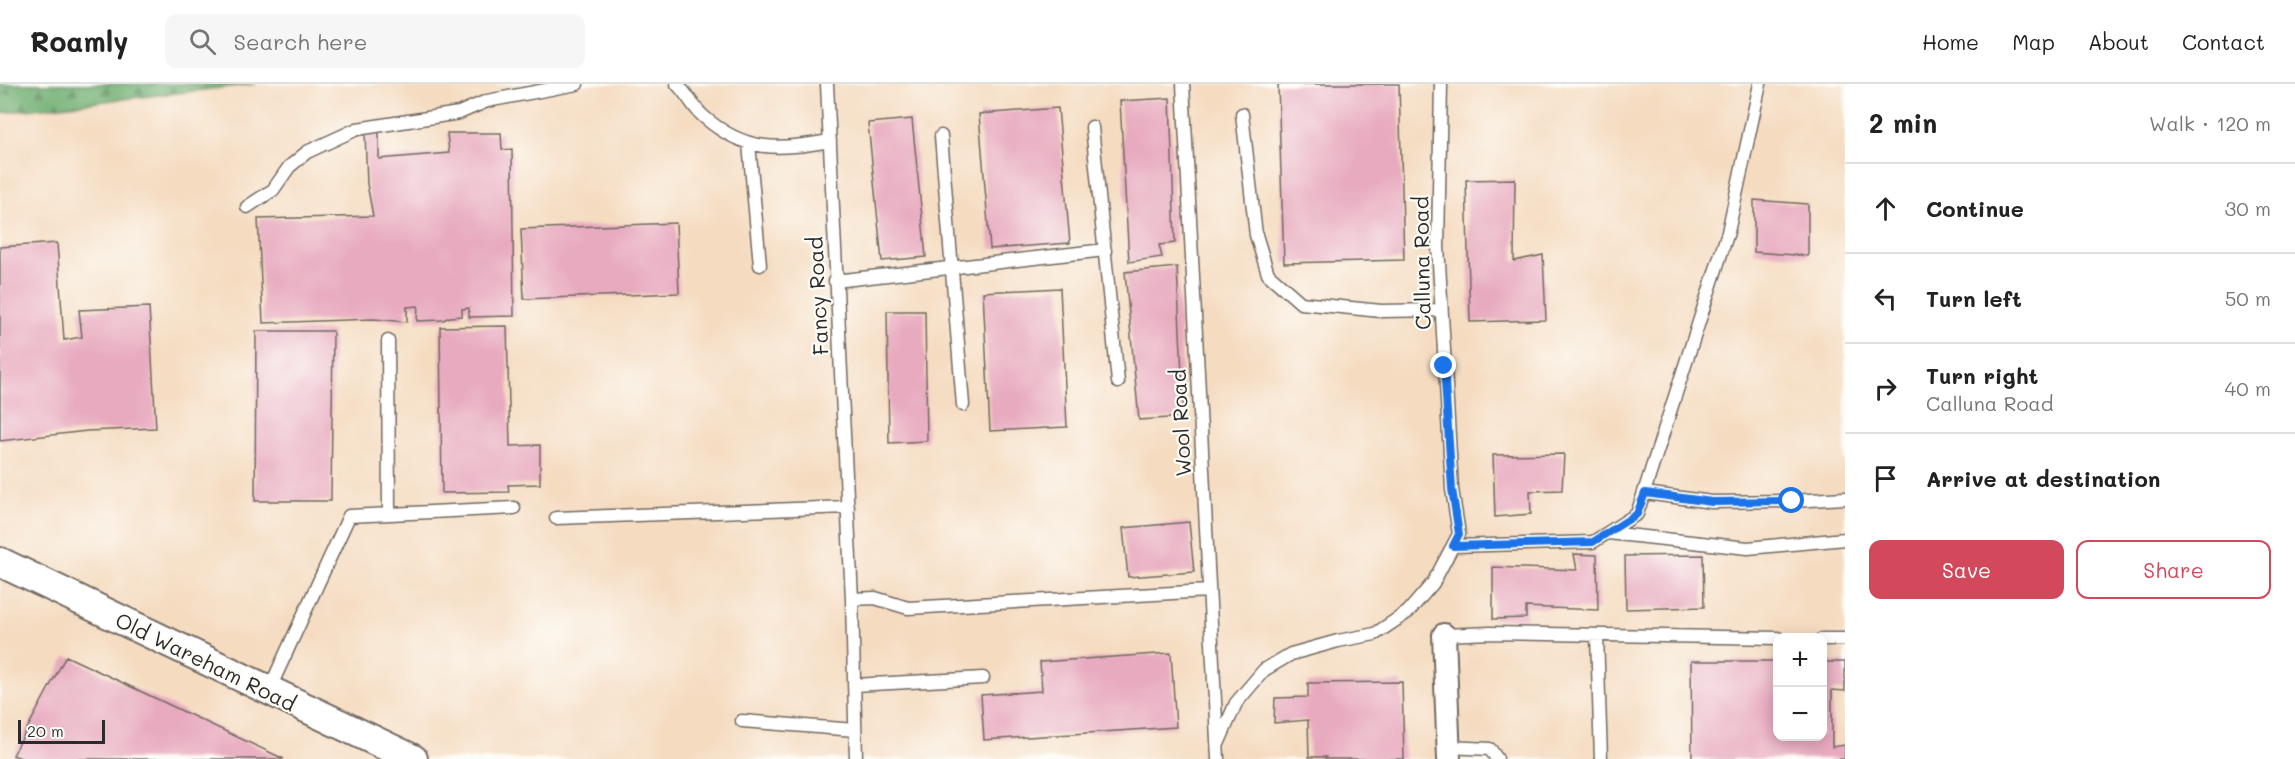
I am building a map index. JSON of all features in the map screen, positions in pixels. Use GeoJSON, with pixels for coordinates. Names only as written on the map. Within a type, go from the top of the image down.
{"type":"FeatureCollection","features":[{"type":"Feature","properties":{"kind":"street","name":"Old Wareham Road"},"geometry":{"type":"LineString","coordinates":[[0,562],[413,759]]}},
{"type":"Feature","properties":{"kind":"street"},"geometry":{"type":"LineString","coordinates":[[1444,635],[1449,753]]}},
{"type":"Feature","properties":{"kind":"lane"},"geometry":{"type":"LineString","coordinates":[[247,207],[273,190],[290,167],[307,152],[357,129],[459,113],[487,101],[577,84]]}},
{"type":"Feature","properties":{"kind":"lane"},"geometry":{"type":"LineString","coordinates":[[677,84],[702,115],[730,136],[749,144],[767,148],[830,141]]}},
{"type":"Feature","properties":{"kind":"lane","name":"Fancy Road"},"geometry":{"type":"LineString","coordinates":[[827,84],[852,599],[856,759]]}},
{"type":"Feature","properties":{"kind":"lane","name":"Wool Road"},"geometry":{"type":"LineString","coordinates":[[1183,84],[1218,759]]}},
{"type":"Feature","properties":{"kind":"lane","name":"Calluna Road"},"geometry":{"type":"LineString","coordinates":[[1218,744],[1236,703],[1264,670],[1291,654],[1375,634],[1408,612],[1433,583],[1459,534],[1452,489],[1438,246],[1441,84]]}},
{"type":"Feature","properties":{"kind":"lane"},"geometry":{"type":"LineString","coordinates":[[1453,546],[1593,542],[1637,514],[1728,232],[1760,84]]}},
{"type":"Feature","properties":{"kind":"lane"},"geometry":{"type":"LineString","coordinates":[[1242,114],[1256,235],[1268,274],[1301,303],[1381,311],[1441,310]]}},
{"type":"Feature","properties":{"kind":"lane"},"geometry":{"type":"LineString","coordinates":[[1092,127],[1118,382]]}},
{"type":"Feature","properties":{"kind":"lane"},"geometry":{"type":"LineString","coordinates":[[941,136],[963,405]]}},
{"type":"Feature","properties":{"kind":"lane"},"geometry":{"type":"LineString","coordinates":[[749,144],[760,265]]}},
{"type":"Feature","properties":{"kind":"lane"},"geometry":{"type":"LineString","coordinates":[[835,281],[1104,250]]}},
{"type":"Feature","properties":{"kind":"lane"},"geometry":{"type":"LineString","coordinates":[[388,341],[389,514]]}},
{"type":"Feature","properties":{"kind":"lane"},"geometry":{"type":"LineString","coordinates":[[1645,493],[1712,502],[1845,498]]}},
{"type":"Feature","properties":{"kind":"lane"},"geometry":{"type":"LineString","coordinates":[[556,518],[848,507]]}},
{"type":"Feature","properties":{"kind":"lane"},"geometry":{"type":"LineString","coordinates":[[269,691],[349,516],[514,508]]}},
{"type":"Feature","properties":{"kind":"lane"},"geometry":{"type":"LineString","coordinates":[[1608,533],[1748,548],[1845,539]]}},
{"type":"Feature","properties":{"kind":"lane"},"geometry":{"type":"LineString","coordinates":[[852,599],[875,598],[908,608],[1208,591]]}},
{"type":"Feature","properties":{"kind":"lane"},"geometry":{"type":"LineString","coordinates":[[1444,635],[1490,633],[1773,638]]}},
{"type":"Feature","properties":{"kind":"lane"},"geometry":{"type":"LineString","coordinates":[[1597,635],[1601,759]]}},
{"type":"Feature","properties":{"kind":"lane"},"geometry":{"type":"LineString","coordinates":[[1827,639],[1845,639]]}},
{"type":"Feature","properties":{"kind":"lane"},"geometry":{"type":"LineString","coordinates":[[854,685],[982,678]]}},
{"type":"Feature","properties":{"kind":"lane"},"geometry":{"type":"LineString","coordinates":[[742,721],[855,730]]}},
{"type":"Feature","properties":{"kind":"lane"},"geometry":{"type":"LineString","coordinates":[[1449,753],[1490,749],[1497,759]]}},
{"type":"Feature","properties":{"kind":"green space"},"geometry":{"type":"Polygon","coordinates":[[[0,84],[256,84],[0,113],[0,84]]]}},
{"type":"Feature","properties":{"kind":"building"},"geometry":{"type":"Polygon","coordinates":[[[1278,84],[1399,84],[1404,260],[1284,263],[1278,84]]]}},
{"type":"Feature","properties":{"kind":"building"},"geometry":{"type":"Polygon","coordinates":[[[1170,98],[1175,243],[1159,245],[1162,257],[1129,262],[1120,101],[1170,98]]]}},
{"type":"Feature","properties":{"kind":"building"},"geometry":{"type":"Polygon","coordinates":[[[1058,108],[1070,243],[990,249],[979,114],[1058,108]]]}},
{"type":"Feature","properties":{"kind":"building"},"geometry":{"type":"Polygon","coordinates":[[[912,119],[926,257],[882,261],[868,123],[912,119]]]}},
{"type":"Feature","properties":{"kind":"building"},"geometry":{"type":"Polygon","coordinates":[[[379,131],[379,159],[449,153],[447,133],[501,133],[502,150],[512,149],[514,316],[469,317],[469,308],[462,309],[462,316],[443,320],[417,321],[418,306],[407,307],[407,322],[374,319],[263,323],[258,219],[373,216],[367,184],[365,132],[379,131]]]}},
{"type":"Feature","properties":{"kind":"building"},"geometry":{"type":"Polygon","coordinates":[[[1515,179],[1514,261],[1543,255],[1546,320],[1470,322],[1466,180],[1515,179]]]}},
{"type":"Feature","properties":{"kind":"building"},"geometry":{"type":"Polygon","coordinates":[[[1754,200],[1808,204],[1808,256],[1754,252],[1754,200]]]}},
{"type":"Feature","properties":{"kind":"building"},"geometry":{"type":"Polygon","coordinates":[[[676,223],[679,293],[524,299],[521,229],[676,223]]]}},
{"type":"Feature","properties":{"kind":"building"},"geometry":{"type":"Polygon","coordinates":[[[57,243],[64,340],[82,337],[79,310],[149,307],[156,428],[87,431],[0,441],[0,247],[57,243]]]}},
{"type":"Feature","properties":{"kind":"building"},"geometry":{"type":"Polygon","coordinates":[[[1177,267],[1184,417],[1139,420],[1125,272],[1177,267]]]}},
{"type":"Feature","properties":{"kind":"building"},"geometry":{"type":"Polygon","coordinates":[[[1060,288],[1067,427],[990,431],[983,292],[1060,288]]]}},
{"type":"Feature","properties":{"kind":"building"},"geometry":{"type":"Polygon","coordinates":[[[887,311],[925,311],[927,441],[889,443],[887,311]]]}},
{"type":"Feature","properties":{"kind":"building"},"geometry":{"type":"Polygon","coordinates":[[[507,326],[510,446],[540,445],[540,484],[508,485],[509,492],[442,493],[440,327],[507,326]]]}},
{"type":"Feature","properties":{"kind":"building"},"geometry":{"type":"Polygon","coordinates":[[[256,331],[333,331],[331,501],[255,501],[256,331]]]}},
{"type":"Feature","properties":{"kind":"building"},"geometry":{"type":"Polygon","coordinates":[[[1564,454],[1562,490],[1530,491],[1531,514],[1495,517],[1493,455],[1564,454]]]}},
{"type":"Feature","properties":{"kind":"building"},"geometry":{"type":"Polygon","coordinates":[[[1189,522],[1194,572],[1128,577],[1123,528],[1189,522]]]}},
{"type":"Feature","properties":{"kind":"building"},"geometry":{"type":"Polygon","coordinates":[[[1574,554],[1597,555],[1598,610],[1526,607],[1526,618],[1493,619],[1493,567],[1577,570],[1574,554]]]}},
{"type":"Feature","properties":{"kind":"building"},"geometry":{"type":"Polygon","coordinates":[[[1703,555],[1704,607],[1626,609],[1625,556],[1703,555]]]}},
{"type":"Feature","properties":{"kind":"building"},"geometry":{"type":"Polygon","coordinates":[[[1171,653],[1176,727],[984,740],[981,695],[1042,691],[1040,662],[1171,653]]]}},
{"type":"Feature","properties":{"kind":"building"},"geometry":{"type":"Polygon","coordinates":[[[66,656],[284,759],[23,759],[13,755],[66,656]]]}},
{"type":"Feature","properties":{"kind":"building"},"geometry":{"type":"Polygon","coordinates":[[[1691,661],[1773,661],[1773,741],[1827,741],[1827,662],[1845,662],[1845,691],[1832,690],[1832,747],[1845,745],[1845,759],[1692,759],[1691,661]]]}},
{"type":"Feature","properties":{"kind":"building"},"geometry":{"type":"Polygon","coordinates":[[[1402,682],[1404,759],[1309,757],[1308,720],[1274,723],[1275,698],[1308,697],[1308,683],[1402,682]]]}},
{"type":"Feature","properties":{"kind":"route"},"geometry":{"type":"LineString","coordinates":[[1444,366],[1452,489],[1459,534],[1453,546],[1593,542],[1637,514],[1645,493],[1712,502],[1792,501]]}}]}
